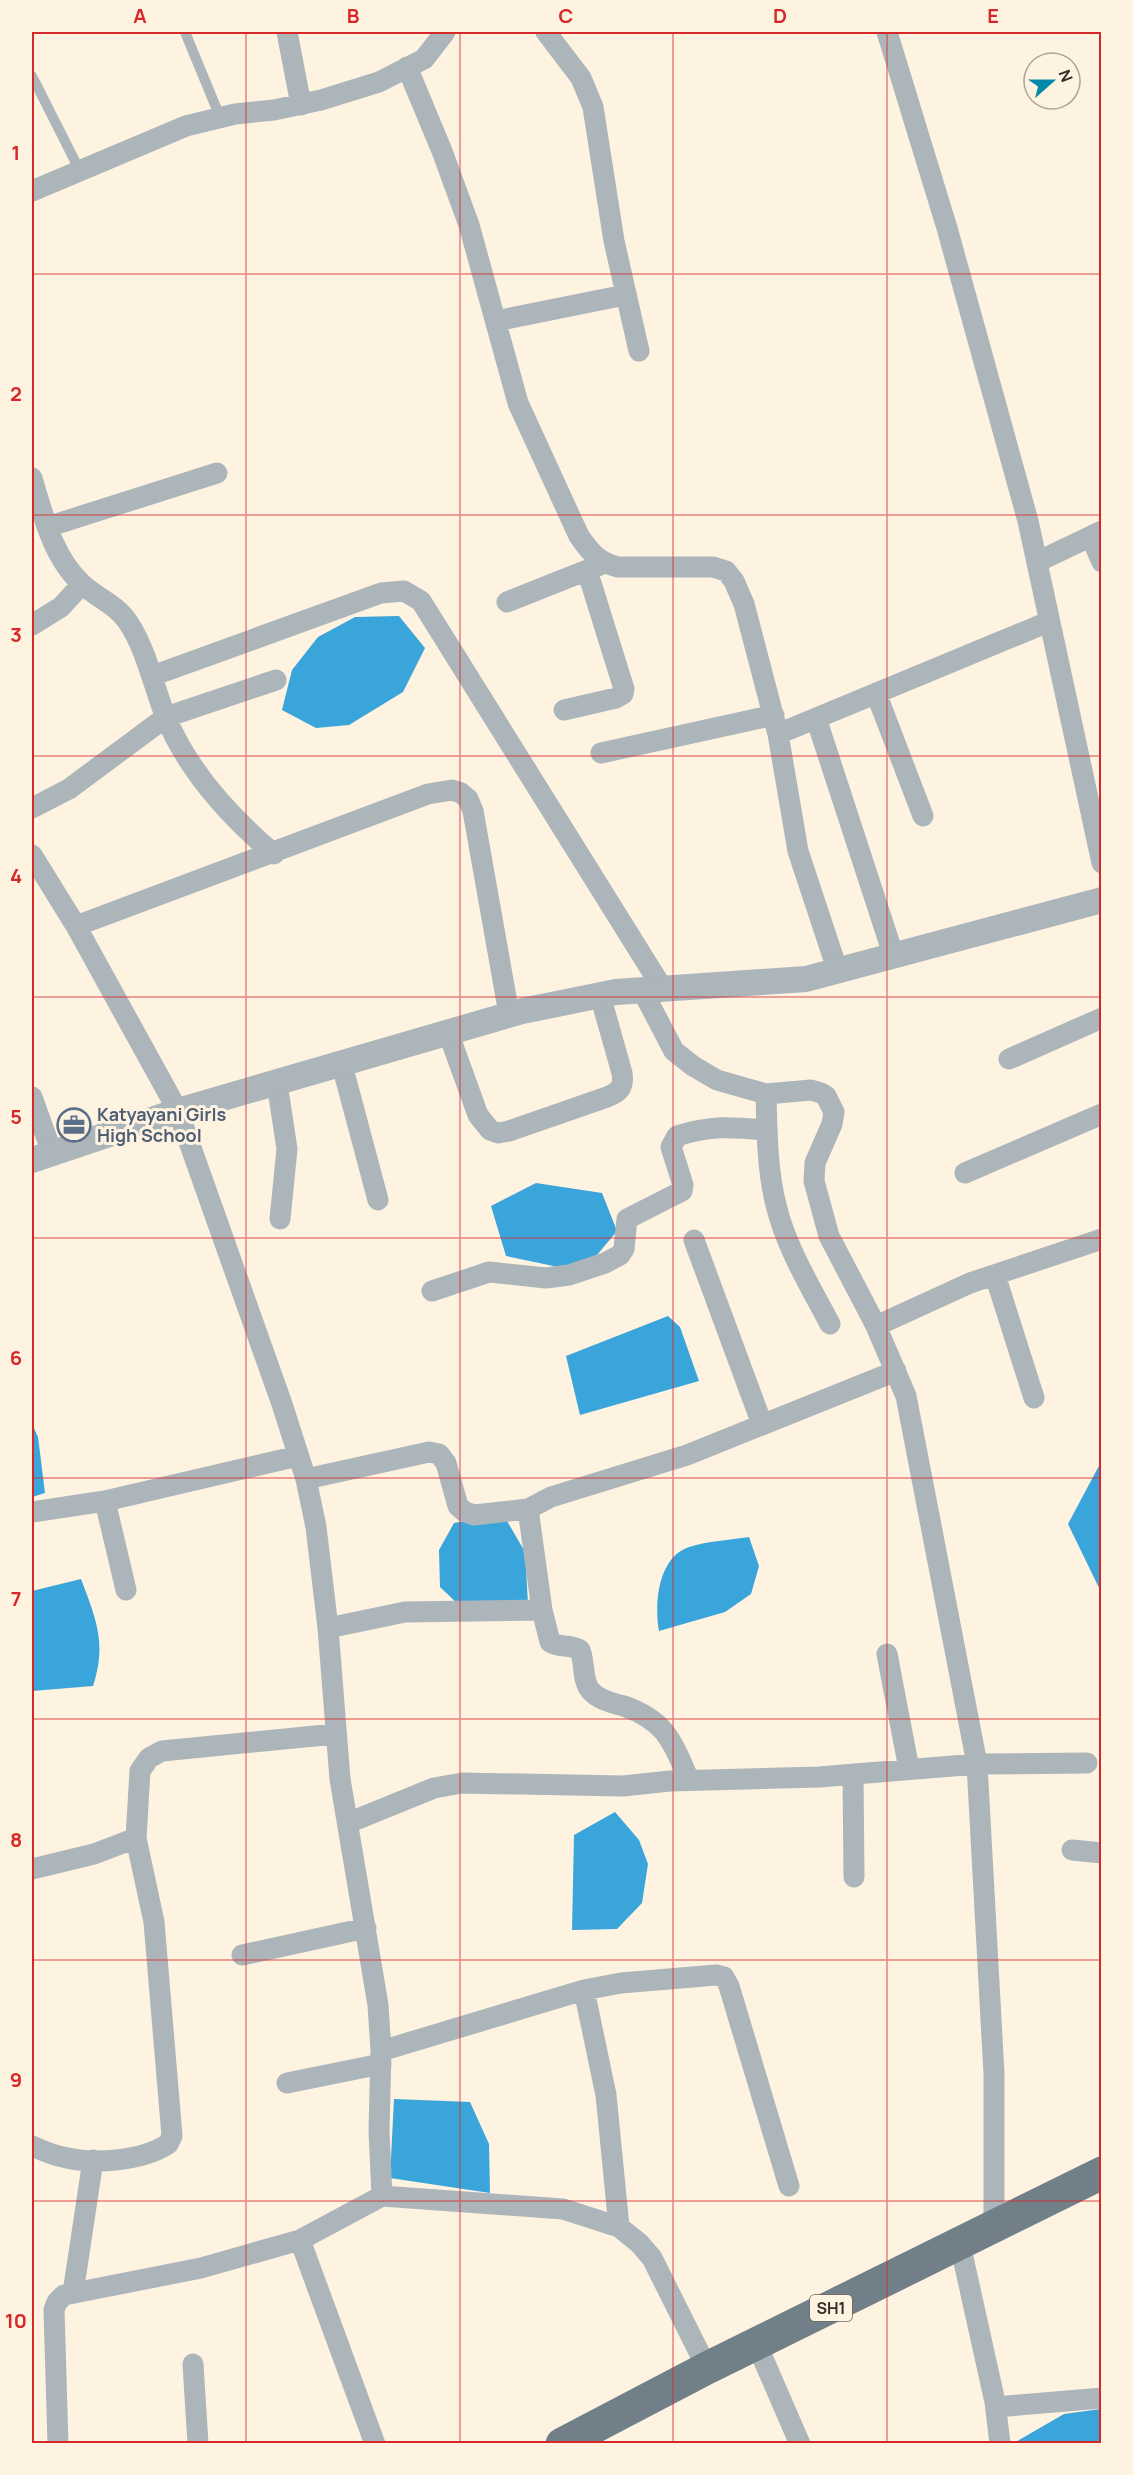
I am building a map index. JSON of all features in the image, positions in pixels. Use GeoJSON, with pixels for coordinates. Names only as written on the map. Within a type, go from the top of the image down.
{"type":"FeatureCollection","features":[{"type":"Feature","properties":{"kind":"main road","name":"SH1"},"geometry":{"type":"LineString","coordinates":[[562,2444],[707,2368],[1101,2173]]}},
{"type":"Feature","properties":{"kind":"street"},"geometry":{"type":"LineString","coordinates":[[287,32],[300,105]]}},
{"type":"Feature","properties":{"kind":"street"},"geometry":{"type":"LineString","coordinates":[[32,191],[186,126],[220,117],[300,105],[350,93],[424,59],[445,32]]}},
{"type":"Feature","properties":{"kind":"street"},"geometry":{"type":"LineString","coordinates":[[546,32],[581,78],[592,107],[626,295],[639,351]]}},
{"type":"Feature","properties":{"kind":"street"},"geometry":{"type":"LineString","coordinates":[[887,32],[948,228],[1028,521],[1101,864]]}},
{"type":"Feature","properties":{"kind":"street"},"geometry":{"type":"LineString","coordinates":[[407,67],[456,186],[518,404],[532,438],[596,567],[624,689],[623,694],[616,699],[564,710]]}},
{"type":"Feature","properties":{"kind":"street"},"geometry":{"type":"LineString","coordinates":[[496,321],[626,295]]}},
{"type":"Feature","properties":{"kind":"street"},"geometry":{"type":"LineString","coordinates":[[47,527],[217,473]]}},
{"type":"Feature","properties":{"kind":"street"},"geometry":{"type":"LineString","coordinates":[[32,478],[47,527],[62,559],[82,584],[116,608],[128,622],[152,676],[166,717],[213,794],[239,825],[274,854]]}},
{"type":"Feature","properties":{"kind":"street"},"geometry":{"type":"LineString","coordinates":[[1037,562],[1096,534],[1101,562]]}},
{"type":"Feature","properties":{"kind":"street"},"geometry":{"type":"LineString","coordinates":[[507,602],[596,567],[713,567],[726,571],[734,581],[744,604],[776,724],[798,851],[838,972]]}},
{"type":"Feature","properties":{"kind":"street"},"geometry":{"type":"LineString","coordinates":[[32,625],[61,607],[82,584]]}},
{"type":"Feature","properties":{"kind":"street"},"geometry":{"type":"LineString","coordinates":[[152,676],[381,593],[404,591],[421,601],[588,864],[652,990],[674,1051],[717,1080],[766,1094],[811,1090],[826,1096],[831,1104],[834,1112],[815,1163],[814,1181],[829,1236],[876,1326],[906,1396],[915,1432],[977,1764],[994,2074],[994,2227]]}},
{"type":"Feature","properties":{"kind":"street"},"geometry":{"type":"LineString","coordinates":[[601,753],[816,718],[1048,622]]}},
{"type":"Feature","properties":{"kind":"street"},"geometry":{"type":"LineString","coordinates":[[32,808],[69,789],[166,717],[276,680]]}},
{"type":"Feature","properties":{"kind":"street"},"geometry":{"type":"LineString","coordinates":[[876,693],[923,816]]}},
{"type":"Feature","properties":{"kind":"street"},"geometry":{"type":"LineString","coordinates":[[816,718],[894,957]]}},
{"type":"Feature","properties":{"kind":"street"},"geometry":{"type":"LineString","coordinates":[[76,926],[274,854],[428,794],[452,790],[461,793],[473,811],[509,1014]]}},
{"type":"Feature","properties":{"kind":"street"},"geometry":{"type":"LineString","coordinates":[[32,855],[76,926],[178,1111],[306,1479],[316,1527],[328,1628],[335,1734],[366,1928],[381,2057],[379,2131],[382,2196]]}},
{"type":"Feature","properties":{"kind":"street"},"geometry":{"type":"LineString","coordinates":[[32,1097],[42,1157],[178,1111],[342,1065],[509,1014],[600,995],[806,979],[1101,900]]}},
{"type":"Feature","properties":{"kind":"street"},"geometry":{"type":"LineString","coordinates":[[448,1032],[483,1124],[498,1133],[509,1131],[607,1097],[620,1090],[623,1083],[622,1074],[600,995]]}},
{"type":"Feature","properties":{"kind":"street"},"geometry":{"type":"LineString","coordinates":[[1009,1059],[1101,1018]]}},
{"type":"Feature","properties":{"kind":"street"},"geometry":{"type":"LineString","coordinates":[[342,1065],[378,1200]]}},
{"type":"Feature","properties":{"kind":"street"},"geometry":{"type":"LineString","coordinates":[[277,1083],[287,1149],[280,1219]]}},
{"type":"Feature","properties":{"kind":"street"},"geometry":{"type":"LineString","coordinates":[[766,1094],[767,1130],[776,1207],[801,1268],[830,1324]]}},
{"type":"Feature","properties":{"kind":"street"},"geometry":{"type":"LineString","coordinates":[[965,1173],[1101,1114]]}},
{"type":"Feature","properties":{"kind":"street"},"geometry":{"type":"LineString","coordinates":[[432,1291],[489,1272],[546,1278],[568,1275],[605,1263],[621,1255],[624,1249],[627,1219],[682,1191],[683,1185],[671,1148],[677,1136],[716,1126],[767,1130]]}},
{"type":"Feature","properties":{"kind":"street"},"geometry":{"type":"LineString","coordinates":[[876,1326],[941,1295],[1101,1239]]}},
{"type":"Feature","properties":{"kind":"street"},"geometry":{"type":"LineString","coordinates":[[694,1240],[762,1424]]}},
{"type":"Feature","properties":{"kind":"street"},"geometry":{"type":"LineString","coordinates":[[995,1275],[1034,1398]]}},
{"type":"Feature","properties":{"kind":"street"},"geometry":{"type":"LineString","coordinates":[[306,1479],[429,1452],[439,1454],[446,1463],[458,1506],[465,1512],[474,1515],[528,1509],[551,1497],[687,1455],[896,1371]]}},
{"type":"Feature","properties":{"kind":"street"},"geometry":{"type":"LineString","coordinates":[[32,1512],[105,1501],[298,1456]]}},
{"type":"Feature","properties":{"kind":"street"},"geometry":{"type":"LineString","coordinates":[[105,1501],[126,1590]]}},
{"type":"Feature","properties":{"kind":"street"},"geometry":{"type":"LineString","coordinates":[[528,1509],[542,1610],[550,1642],[559,1646],[573,1646],[580,1650],[590,1690],[598,1698],[642,1713],[660,1726],[671,1739],[689,1780]]}},
{"type":"Feature","properties":{"kind":"street"},"geometry":{"type":"LineString","coordinates":[[328,1628],[405,1612],[542,1610]]}},
{"type":"Feature","properties":{"kind":"street"},"geometry":{"type":"LineString","coordinates":[[886,1654],[909,1769]]}},
{"type":"Feature","properties":{"kind":"street"},"geometry":{"type":"LineString","coordinates":[[32,2146],[64,2158],[93,2160],[151,2152],[168,2144],[172,2136],[154,1922],[136,1838],[141,1772],[149,1758],[162,1751],[181,1748],[335,1734]]}},
{"type":"Feature","properties":{"kind":"street"},"geometry":{"type":"LineString","coordinates":[[348,1823],[434,1788],[462,1783],[623,1786],[689,1780],[853,1774],[977,1764],[1087,1763]]}},
{"type":"Feature","properties":{"kind":"street"},"geometry":{"type":"LineString","coordinates":[[853,1774],[854,1876]]}},
{"type":"Feature","properties":{"kind":"street"},"geometry":{"type":"LineString","coordinates":[[32,1869],[94,1854],[136,1838]]}},
{"type":"Feature","properties":{"kind":"street"},"geometry":{"type":"LineString","coordinates":[[1072,1850],[1101,1853]]}},
{"type":"Feature","properties":{"kind":"street"},"geometry":{"type":"LineString","coordinates":[[242,1954],[366,1928]]}},
{"type":"Feature","properties":{"kind":"street"},"geometry":{"type":"LineString","coordinates":[[287,2083],[381,2057],[584,1990],[621,1983],[717,1975],[724,1977],[729,1986],[789,2186]]}},
{"type":"Feature","properties":{"kind":"street"},"geometry":{"type":"LineString","coordinates":[[584,1990],[606,2095],[619,2227]]}},
{"type":"Feature","properties":{"kind":"street"},"geometry":{"type":"LineString","coordinates":[[73,2293],[93,2160]]}},
{"type":"Feature","properties":{"kind":"street"},"geometry":{"type":"LineString","coordinates":[[58,2444],[54,2310],[57,2302],[64,2295],[201,2268],[300,2240],[382,2196],[563,2209],[619,2227],[639,2243],[652,2258],[707,2368]]}},
{"type":"Feature","properties":{"kind":"street"},"geometry":{"type":"LineString","coordinates":[[300,2240],[375,2444]]}},
{"type":"Feature","properties":{"kind":"street"},"geometry":{"type":"LineString","coordinates":[[960,2244],[996,2407],[1000,2444]]}},
{"type":"Feature","properties":{"kind":"street"},"geometry":{"type":"LineString","coordinates":[[757,2345],[800,2444]]}},
{"type":"Feature","properties":{"kind":"street"},"geometry":{"type":"LineString","coordinates":[[194,2364],[198,2444]]}},
{"type":"Feature","properties":{"kind":"street"},"geometry":{"type":"LineString","coordinates":[[996,2407],[1101,2398]]}},
{"type":"Feature","properties":{"kind":"lane"},"geometry":{"type":"LineString","coordinates":[[185,32],[220,117]]}},
{"type":"Feature","properties":{"kind":"lane"},"geometry":{"type":"LineString","coordinates":[[32,76],[80,171]]}},
{"type":"Feature","properties":{"kind":"water"},"geometry":{"type":"Polygon","coordinates":[[[399,616],[425,648],[403,692],[349,725],[316,728],[282,710],[292,670],[318,637],[355,617],[399,616]]]}},
{"type":"Feature","properties":{"kind":"water"},"geometry":{"type":"Polygon","coordinates":[[[536,1183],[602,1193],[617,1231],[597,1255],[563,1268],[506,1256],[491,1206],[536,1183]]]}},
{"type":"Feature","properties":{"kind":"water"},"geometry":{"type":"Polygon","coordinates":[[[668,1316],[680,1327],[699,1381],[580,1415],[566,1356],[668,1316]]]}},
{"type":"Feature","properties":{"kind":"water"},"geometry":{"type":"Polygon","coordinates":[[[32,1424],[38,1437],[45,1493],[32,1497],[32,1424]]]}},
{"type":"Feature","properties":{"kind":"water"},"geometry":{"type":"Polygon","coordinates":[[[1101,1462],[1101,1592],[1068,1524],[1101,1462]]]}},
{"type":"Feature","properties":{"kind":"water"},"geometry":{"type":"Polygon","coordinates":[[[503,1514],[525,1552],[528,1604],[461,1607],[440,1587],[439,1550],[454,1523],[503,1514]]]}},
{"type":"Feature","properties":{"kind":"water"},"geometry":{"type":"Polygon","coordinates":[[[749,1537],[759,1566],[751,1594],[725,1612],[659,1631],[657,1608],[660,1583],[671,1561],[679,1552],[711,1542],[749,1537]]]}},
{"type":"Feature","properties":{"kind":"water"},"geometry":{"type":"Polygon","coordinates":[[[81,1579],[98,1631],[99,1657],[93,1686],[32,1691],[32,1591],[81,1579]]]}},
{"type":"Feature","properties":{"kind":"water"},"geometry":{"type":"Polygon","coordinates":[[[615,1812],[639,1840],[648,1864],[642,1903],[617,1929],[572,1930],[574,1835],[615,1812]]]}},
{"type":"Feature","properties":{"kind":"water"},"geometry":{"type":"Polygon","coordinates":[[[394,2099],[470,2102],[489,2144],[490,2193],[390,2178],[394,2099]]]}},
{"type":"Feature","properties":{"kind":"water"},"geometry":{"type":"Polygon","coordinates":[[[1101,2409],[1101,2443],[1014,2443],[1064,2414],[1101,2409]]]}},
{"type":"Feature","properties":{"kind":"place","name":"Katyayani Girls High School"},"geometry":{"type":"Point","coordinates":[74,1125]}}]}
